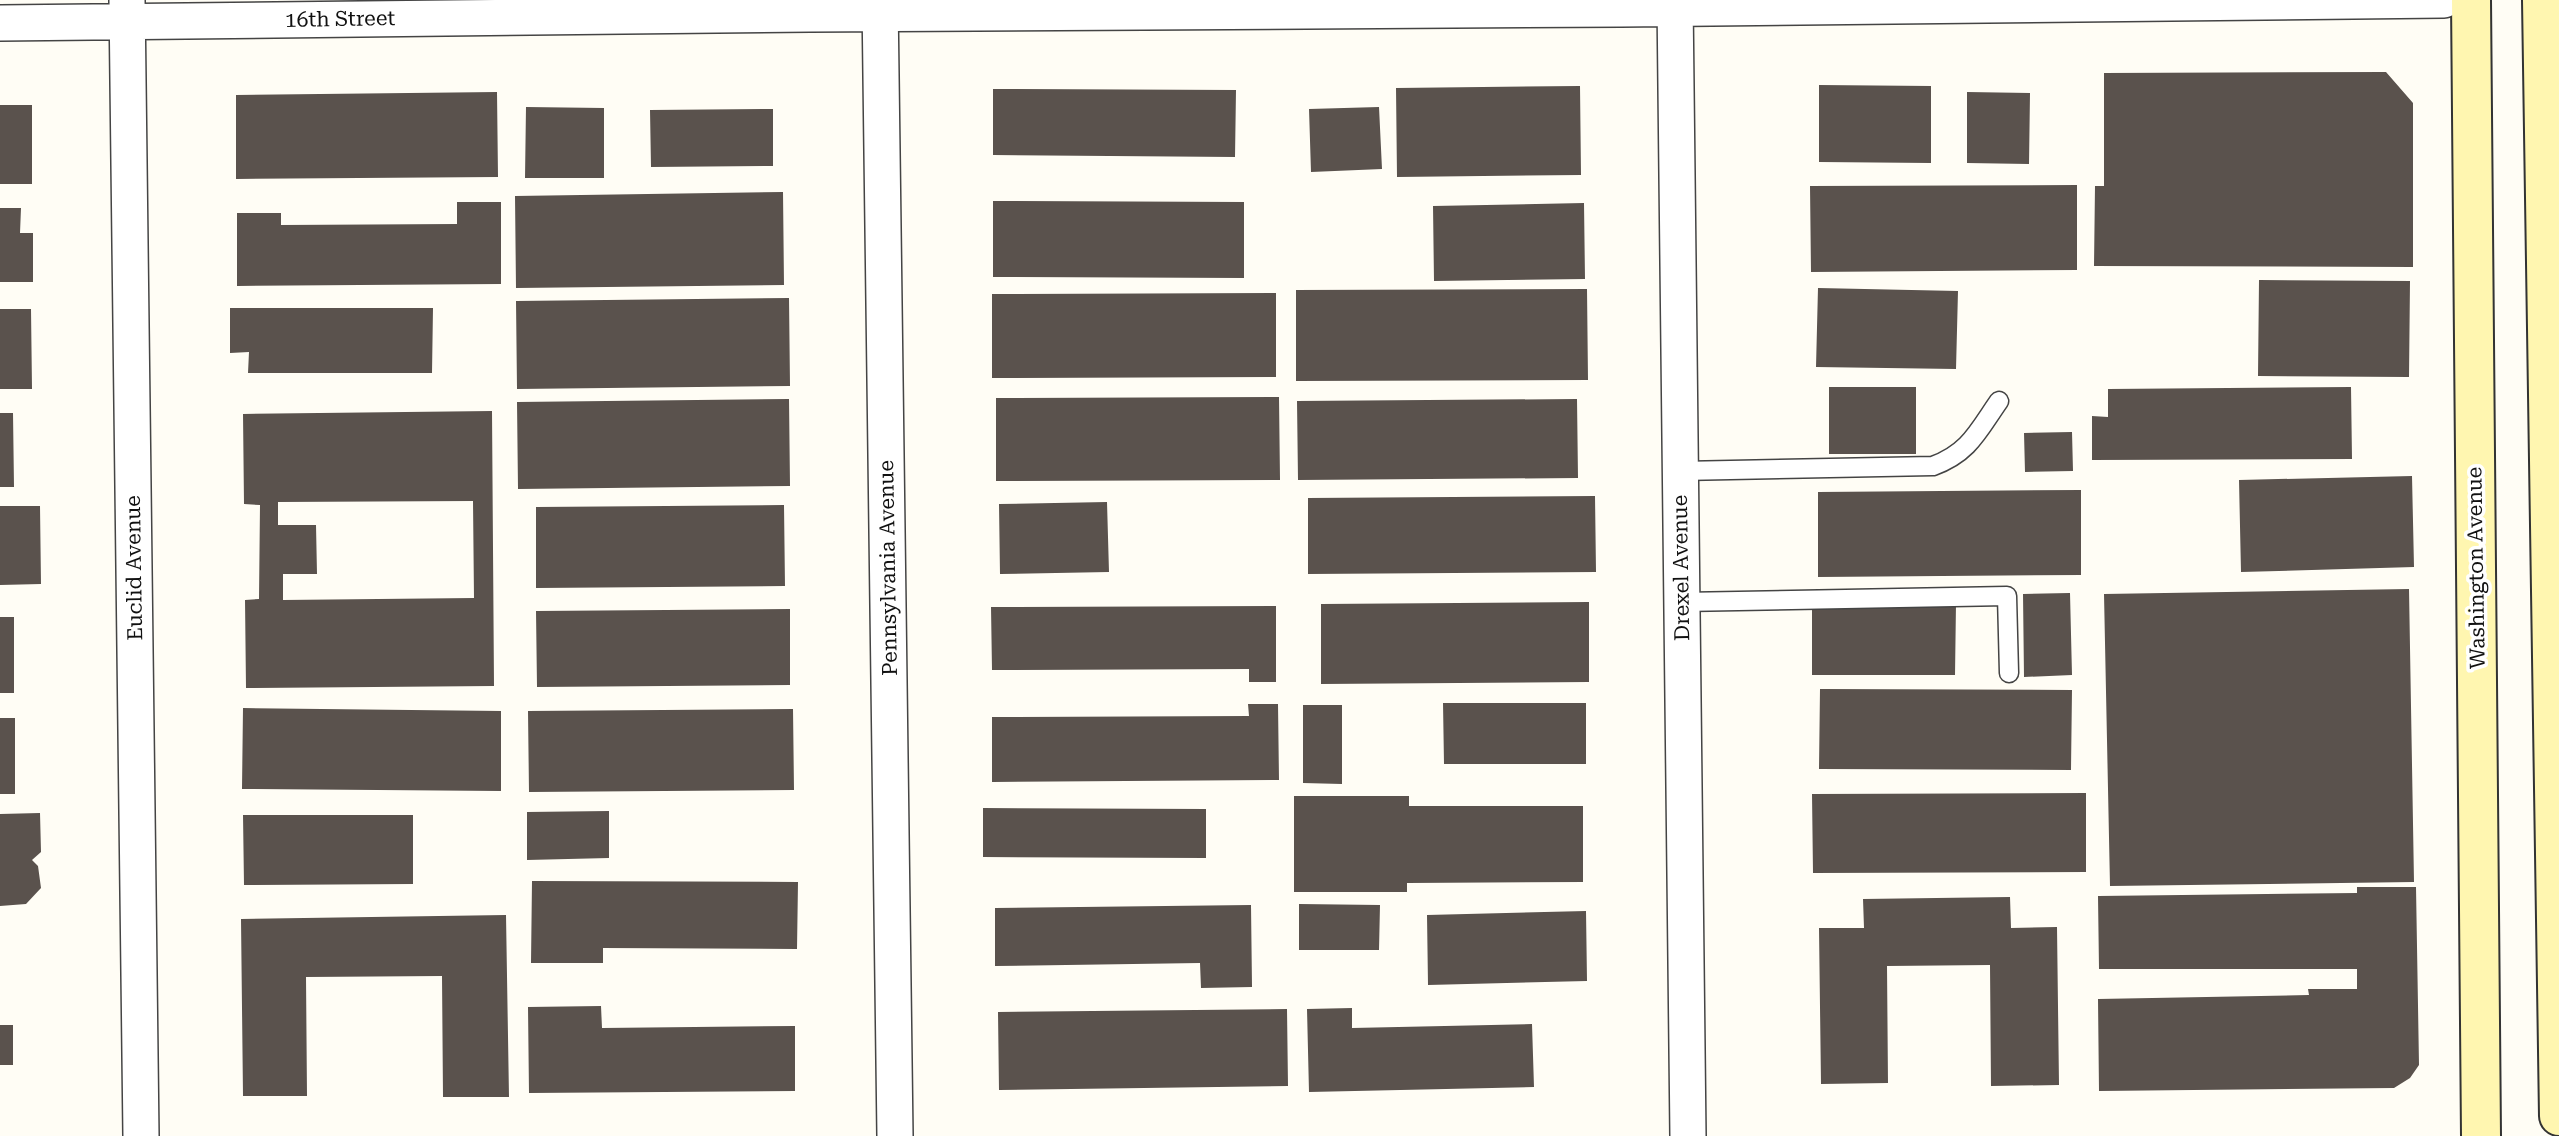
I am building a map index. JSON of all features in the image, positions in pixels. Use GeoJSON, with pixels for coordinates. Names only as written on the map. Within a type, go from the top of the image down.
{"type":"FeatureCollection","features":[{"type":"Feature","properties":{"kind":"main road","name":"Washington Avenue"},"geometry":{"type":"LineString","coordinates":[[2471,0],[2481,1136]]}},
{"type":"Feature","properties":{"kind":"main road"},"geometry":{"type":"LineString","coordinates":[[2542,0],[2553,356],[2559,1116]]}},
{"type":"Feature","properties":{"kind":"street","name":"16th Street"},"geometry":{"type":"LineString","coordinates":[[0,23],[127,11],[2445,0]]}},
{"type":"Feature","properties":{"kind":"street","name":"Drexel Avenue"},"geometry":{"type":"LineString","coordinates":[[1675,4],[1688,1136]]}},
{"type":"Feature","properties":{"kind":"street","name":"Pennsylvania Avenue"},"geometry":{"type":"LineString","coordinates":[[880,7],[895,1136]]}},
{"type":"Feature","properties":{"kind":"street","name":"Euclid Avenue"},"geometry":{"type":"LineString","coordinates":[[127,11],[141,1136]]}},
{"type":"Feature","properties":{"kind":"lane"},"geometry":{"type":"LineString","coordinates":[[1681,471],[1933,466],[1952,459],[1967,447],[1999,401]]}},
{"type":"Feature","properties":{"kind":"lane"},"geometry":{"type":"LineString","coordinates":[[1682,602],[2007,596],[2009,673]]}},
{"type":"Feature","properties":{"kind":"building"},"geometry":{"type":"Polygon","coordinates":[[[2386,72],[2413,103],[2413,267],[2094,266],[2095,186],[2104,186],[2104,73],[2386,72]]]}},
{"type":"Feature","properties":{"kind":"building"},"geometry":{"type":"Polygon","coordinates":[[[1819,85],[1931,86],[1931,163],[1819,162],[1819,85]]]}},
{"type":"Feature","properties":{"kind":"building"},"geometry":{"type":"Polygon","coordinates":[[[1580,86],[1581,175],[1397,177],[1396,88],[1580,86]]]}},
{"type":"Feature","properties":{"kind":"building"},"geometry":{"type":"Polygon","coordinates":[[[993,89],[1236,90],[1235,157],[993,155],[993,89]]]}},
{"type":"Feature","properties":{"kind":"building"},"geometry":{"type":"Polygon","coordinates":[[[497,92],[498,177],[236,179],[236,95],[497,92]]]}},
{"type":"Feature","properties":{"kind":"building"},"geometry":{"type":"Polygon","coordinates":[[[1967,92],[2030,93],[2029,164],[1967,163],[1967,92]]]}},
{"type":"Feature","properties":{"kind":"building"},"geometry":{"type":"Polygon","coordinates":[[[0,105],[32,105],[32,184],[0,184],[0,105]]]}},
{"type":"Feature","properties":{"kind":"building"},"geometry":{"type":"Polygon","coordinates":[[[526,107],[604,108],[604,178],[525,178],[526,107]]]}},
{"type":"Feature","properties":{"kind":"building"},"geometry":{"type":"Polygon","coordinates":[[[1379,107],[1382,169],[1311,172],[1309,109],[1379,107]]]}},
{"type":"Feature","properties":{"kind":"building"},"geometry":{"type":"Polygon","coordinates":[[[773,109],[773,166],[651,167],[650,110],[773,109]]]}},
{"type":"Feature","properties":{"kind":"building"},"geometry":{"type":"Polygon","coordinates":[[[2077,185],[2077,270],[1811,272],[1810,186],[2077,185]]]}},
{"type":"Feature","properties":{"kind":"building"},"geometry":{"type":"Polygon","coordinates":[[[783,192],[784,285],[516,288],[515,196],[783,192]]]}},
{"type":"Feature","properties":{"kind":"building"},"geometry":{"type":"Polygon","coordinates":[[[993,201],[1244,202],[1244,278],[993,277],[993,201]]]}},
{"type":"Feature","properties":{"kind":"building"},"geometry":{"type":"Polygon","coordinates":[[[457,202],[501,202],[501,284],[237,286],[237,213],[281,213],[281,225],[457,224],[457,202]]]}},
{"type":"Feature","properties":{"kind":"building"},"geometry":{"type":"Polygon","coordinates":[[[1584,203],[1585,279],[1434,281],[1433,206],[1584,203]]]}},
{"type":"Feature","properties":{"kind":"building"},"geometry":{"type":"Polygon","coordinates":[[[0,208],[21,208],[20,233],[33,233],[33,282],[0,282],[0,208]]]}},
{"type":"Feature","properties":{"kind":"building"},"geometry":{"type":"Polygon","coordinates":[[[2259,280],[2410,281],[2409,377],[2258,376],[2259,280]]]}},
{"type":"Feature","properties":{"kind":"building"},"geometry":{"type":"Polygon","coordinates":[[[1818,288],[1958,291],[1956,369],[1816,367],[1818,288]]]}},
{"type":"Feature","properties":{"kind":"building"},"geometry":{"type":"Polygon","coordinates":[[[1587,289],[1588,380],[1296,381],[1296,290],[1587,289]]]}},
{"type":"Feature","properties":{"kind":"building"},"geometry":{"type":"Polygon","coordinates":[[[1276,293],[1276,377],[992,378],[992,294],[1276,293]]]}},
{"type":"Feature","properties":{"kind":"building"},"geometry":{"type":"Polygon","coordinates":[[[789,298],[790,386],[517,389],[516,301],[789,298]]]}},
{"type":"Feature","properties":{"kind":"building"},"geometry":{"type":"Polygon","coordinates":[[[230,308],[433,308],[432,373],[248,373],[249,352],[230,353],[230,308]]]}},
{"type":"Feature","properties":{"kind":"building"},"geometry":{"type":"Polygon","coordinates":[[[0,309],[31,309],[32,389],[0,389],[0,309]]]}},
{"type":"Feature","properties":{"kind":"building"},"geometry":{"type":"Polygon","coordinates":[[[1829,387],[1916,387],[1916,454],[1829,454],[1829,387]]]}},
{"type":"Feature","properties":{"kind":"building"},"geometry":{"type":"Polygon","coordinates":[[[2351,387],[2352,459],[2092,460],[2092,416],[2108,417],[2108,389],[2351,387]]]}},
{"type":"Feature","properties":{"kind":"building"},"geometry":{"type":"Polygon","coordinates":[[[1279,397],[1280,480],[996,481],[996,398],[1279,397]]]}},
{"type":"Feature","properties":{"kind":"building"},"geometry":{"type":"Polygon","coordinates":[[[789,399],[790,486],[518,489],[517,402],[789,399]]]}},
{"type":"Feature","properties":{"kind":"building"},"geometry":{"type":"Polygon","coordinates":[[[1577,399],[1578,478],[1298,480],[1297,401],[1577,399]]]}},
{"type":"Feature","properties":{"kind":"building"},"geometry":{"type":"Polygon","coordinates":[[[492,411],[494,686],[246,688],[245,600],[259,599],[260,505],[244,504],[243,414],[492,411]],[[473,501],[278,502],[278,525],[316,525],[317,574],[283,574],[283,600],[474,598],[473,501]]]}},
{"type":"Feature","properties":{"kind":"building"},"geometry":{"type":"Polygon","coordinates":[[[0,413],[13,413],[14,487],[0,487],[0,413]]]}},
{"type":"Feature","properties":{"kind":"building"},"geometry":{"type":"Polygon","coordinates":[[[2072,432],[2073,471],[2025,472],[2024,433],[2072,432]]]}},
{"type":"Feature","properties":{"kind":"building"},"geometry":{"type":"Polygon","coordinates":[[[2412,476],[2414,567],[2241,572],[2239,480],[2412,476]]]}},
{"type":"Feature","properties":{"kind":"building"},"geometry":{"type":"Polygon","coordinates":[[[2081,490],[2081,575],[1818,577],[1818,492],[2081,490]]]}},
{"type":"Feature","properties":{"kind":"building"},"geometry":{"type":"Polygon","coordinates":[[[1595,496],[1596,572],[1308,574],[1308,498],[1595,496]]]}},
{"type":"Feature","properties":{"kind":"building"},"geometry":{"type":"Polygon","coordinates":[[[1107,502],[1109,572],[1000,574],[999,504],[1107,502]]]}},
{"type":"Feature","properties":{"kind":"building"},"geometry":{"type":"Polygon","coordinates":[[[784,505],[785,586],[536,588],[536,507],[784,505]]]}},
{"type":"Feature","properties":{"kind":"building"},"geometry":{"type":"Polygon","coordinates":[[[0,506],[40,506],[41,584],[0,585],[0,506]]]}},
{"type":"Feature","properties":{"kind":"building"},"geometry":{"type":"Polygon","coordinates":[[[2409,589],[2414,882],[2110,886],[2104,594],[2409,589]]]}},
{"type":"Feature","properties":{"kind":"building"},"geometry":{"type":"Polygon","coordinates":[[[2070,593],[2072,675],[2024,677],[2023,594],[2070,593]]]}},
{"type":"Feature","properties":{"kind":"building"},"geometry":{"type":"Polygon","coordinates":[[[1589,602],[1589,682],[1321,684],[1321,604],[1589,602]]]}},
{"type":"Feature","properties":{"kind":"building"},"geometry":{"type":"Polygon","coordinates":[[[1812,602],[1956,603],[1955,675],[1812,675],[1812,602]]]}},
{"type":"Feature","properties":{"kind":"building"},"geometry":{"type":"Polygon","coordinates":[[[1276,606],[1276,682],[1249,682],[1249,669],[992,670],[991,607],[1276,606]]]}},
{"type":"Feature","properties":{"kind":"building"},"geometry":{"type":"Polygon","coordinates":[[[790,609],[790,685],[537,687],[536,611],[790,609]]]}},
{"type":"Feature","properties":{"kind":"building"},"geometry":{"type":"Polygon","coordinates":[[[0,617],[14,617],[14,693],[0,693],[0,617]]]}},
{"type":"Feature","properties":{"kind":"building"},"geometry":{"type":"Polygon","coordinates":[[[1820,689],[2072,690],[2071,770],[1819,769],[1820,689]]]}},
{"type":"Feature","properties":{"kind":"building"},"geometry":{"type":"Polygon","coordinates":[[[1443,703],[1586,703],[1586,764],[1444,764],[1443,703]]]}},
{"type":"Feature","properties":{"kind":"building"},"geometry":{"type":"Polygon","coordinates":[[[1248,704],[1278,704],[1279,780],[992,782],[992,717],[1249,716],[1248,704]]]}},
{"type":"Feature","properties":{"kind":"building"},"geometry":{"type":"Polygon","coordinates":[[[1303,705],[1342,705],[1342,784],[1303,783],[1303,705]]]}},
{"type":"Feature","properties":{"kind":"building"},"geometry":{"type":"Polygon","coordinates":[[[243,708],[501,711],[501,791],[242,789],[243,708]]]}},
{"type":"Feature","properties":{"kind":"building"},"geometry":{"type":"Polygon","coordinates":[[[793,709],[794,790],[529,792],[528,711],[793,709]]]}},
{"type":"Feature","properties":{"kind":"building"},"geometry":{"type":"Polygon","coordinates":[[[0,718],[15,718],[15,794],[0,794],[0,718]]]}},
{"type":"Feature","properties":{"kind":"building"},"geometry":{"type":"Polygon","coordinates":[[[2086,793],[2086,872],[1813,873],[1812,794],[2086,793]]]}},
{"type":"Feature","properties":{"kind":"building"},"geometry":{"type":"Polygon","coordinates":[[[1294,796],[1409,796],[1409,806],[1583,806],[1583,882],[1407,883],[1407,892],[1294,892],[1294,796]]]}},
{"type":"Feature","properties":{"kind":"building"},"geometry":{"type":"Polygon","coordinates":[[[983,808],[1206,809],[1206,858],[983,857],[983,808]]]}},
{"type":"Feature","properties":{"kind":"building"},"geometry":{"type":"Polygon","coordinates":[[[609,811],[609,858],[527,860],[527,812],[609,811]]]}},
{"type":"Feature","properties":{"kind":"building"},"geometry":{"type":"Polygon","coordinates":[[[40,813],[41,852],[32,860],[38,866],[41,888],[26,904],[0,906],[0,814],[40,813]]]}},
{"type":"Feature","properties":{"kind":"building"},"geometry":{"type":"Polygon","coordinates":[[[243,815],[413,815],[413,884],[244,885],[243,815]]]}},
{"type":"Feature","properties":{"kind":"building"},"geometry":{"type":"Polygon","coordinates":[[[532,881],[798,882],[797,949],[603,948],[603,963],[531,963],[532,881]]]}},
{"type":"Feature","properties":{"kind":"building"},"geometry":{"type":"Polygon","coordinates":[[[2357,887],[2416,887],[2419,1065],[2410,1078],[2394,1088],[2099,1091],[2098,999],[2309,995],[2308,989],[2357,989],[2357,969],[2099,969],[2098,896],[2357,893],[2357,887]]]}},
{"type":"Feature","properties":{"kind":"building"},"geometry":{"type":"Polygon","coordinates":[[[2010,897],[2011,928],[2057,927],[2059,1085],[1991,1086],[1990,965],[1887,966],[1888,1083],[1821,1084],[1819,928],[1864,928],[1863,899],[2010,897]]]}},
{"type":"Feature","properties":{"kind":"building"},"geometry":{"type":"Polygon","coordinates":[[[1299,904],[1380,905],[1379,950],[1299,950],[1299,904]]]}},
{"type":"Feature","properties":{"kind":"building"},"geometry":{"type":"Polygon","coordinates":[[[1251,905],[1252,987],[1201,988],[1200,963],[995,966],[995,908],[1251,905]]]}},
{"type":"Feature","properties":{"kind":"building"},"geometry":{"type":"Polygon","coordinates":[[[1586,911],[1587,981],[1428,985],[1427,915],[1586,911]]]}},
{"type":"Feature","properties":{"kind":"building"},"geometry":{"type":"Polygon","coordinates":[[[506,915],[509,1097],[443,1097],[442,976],[306,977],[307,1096],[243,1096],[241,919],[506,915]]]}},
{"type":"Feature","properties":{"kind":"building"},"geometry":{"type":"Polygon","coordinates":[[[601,1006],[602,1028],[795,1026],[795,1091],[529,1093],[528,1007],[601,1006]]]}},
{"type":"Feature","properties":{"kind":"building"},"geometry":{"type":"Polygon","coordinates":[[[1352,1008],[1352,1028],[1532,1024],[1534,1087],[1309,1092],[1307,1009],[1352,1008]]]}},
{"type":"Feature","properties":{"kind":"building"},"geometry":{"type":"Polygon","coordinates":[[[1287,1009],[1288,1086],[999,1090],[998,1012],[1287,1009]]]}},
{"type":"Feature","properties":{"kind":"building"},"geometry":{"type":"Polygon","coordinates":[[[0,1025],[13,1025],[13,1065],[0,1065],[0,1025]]]}}]}
